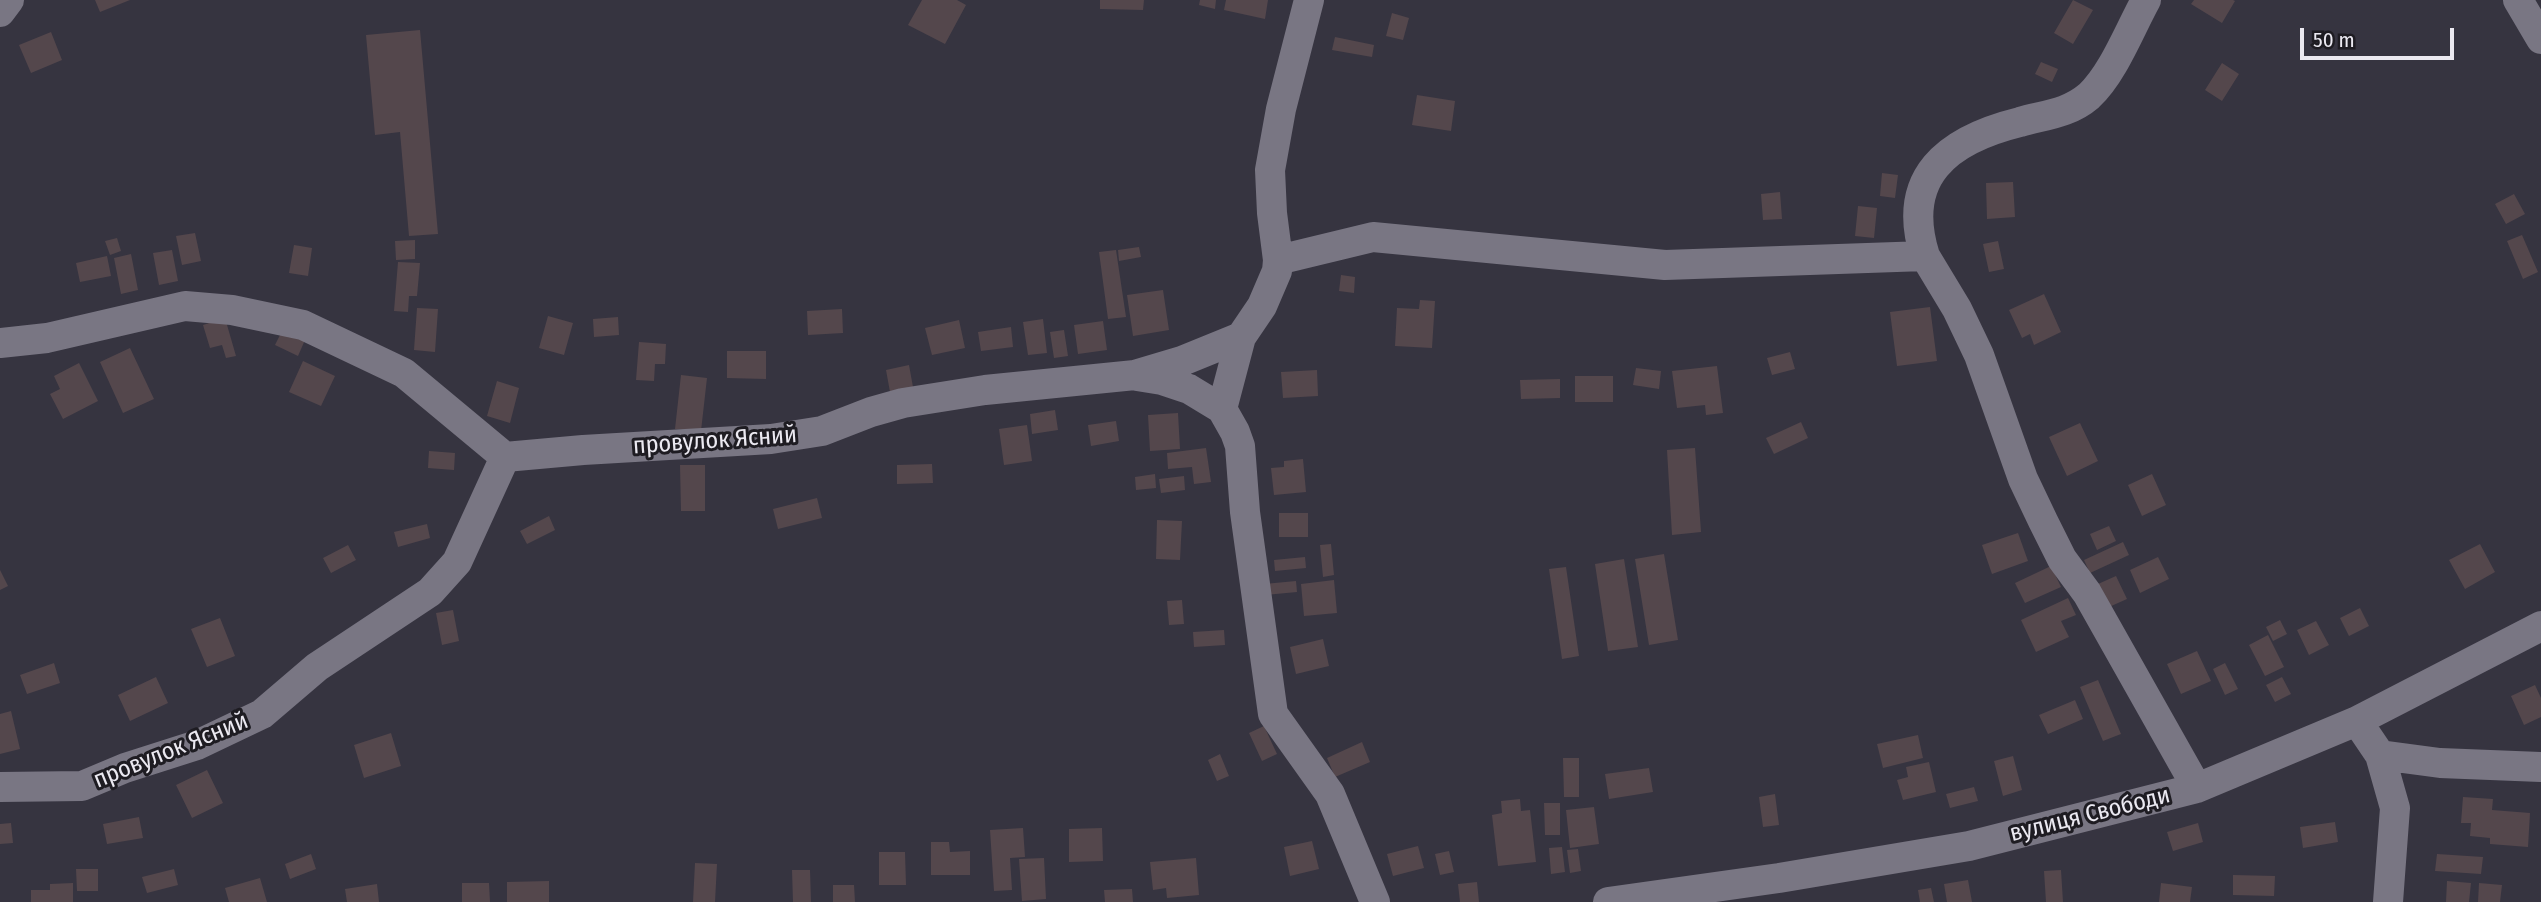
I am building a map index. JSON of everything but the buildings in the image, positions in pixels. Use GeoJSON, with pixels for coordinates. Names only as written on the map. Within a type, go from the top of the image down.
{"type":"FeatureCollection","features":[{"type":"Feature","properties":{"kind":"street"},"geometry":{"type":"LineString","coordinates":[[0,12],[9,0]]}},
{"type":"Feature","properties":{"kind":"street"},"geometry":{"type":"LineString","coordinates":[[1222,409],[1241,337],[1262,306],[1277,271],[1270,170],[1280,109],[1309,0]]}},
{"type":"Feature","properties":{"kind":"street"},"geometry":{"type":"LineString","coordinates":[[2146,0],[2107,74],[2089,96],[2053,116],[1991,130],[1972,139],[1949,154],[1927,176],[1918,201],[1919,234],[1925,256],[1957,309],[1979,355],[2023,479],[2062,559],[2087,593],[2197,788]]}},
{"type":"Feature","properties":{"kind":"street"},"geometry":{"type":"LineString","coordinates":[[2518,0],[2541,39]]}},
{"type":"Feature","properties":{"kind":"street"},"geometry":{"type":"LineString","coordinates":[[1278,260],[1373,237],[1664,265],[1925,256]]}},
{"type":"Feature","properties":{"kind":"street"},"geometry":{"type":"LineString","coordinates":[[0,342],[47,338],[185,306],[232,310],[303,326],[404,373],[505,457]]}},
{"type":"Feature","properties":{"kind":"street","name":"провулок Ясний"},"geometry":{"type":"LineString","coordinates":[[0,787],[82,786],[125,768],[197,745],[262,714],[317,667],[430,592],[457,562],[505,457],[802,436],[903,403],[985,390],[1135,375],[1193,357],[1241,337]]}},
{"type":"Feature","properties":{"kind":"street"},"geometry":{"type":"LineString","coordinates":[[1135,375],[1189,388],[1222,409],[1236,432],[1240,446],[1245,512],[1273,714],[1330,794],[1374,902]]}},
{"type":"Feature","properties":{"kind":"street","name":"вулиця Свободи"},"geometry":{"type":"LineString","coordinates":[[1608,902],[1779,878],[1969,846],[2197,788],[2357,721],[2541,626]]}},
{"type":"Feature","properties":{"kind":"street"},"geometry":{"type":"LineString","coordinates":[[2357,721],[2380,755],[2395,808],[2388,902]]}},
{"type":"Feature","properties":{"kind":"street"},"geometry":{"type":"LineString","coordinates":[[2380,755],[2440,763],[2541,767]]}}]}
